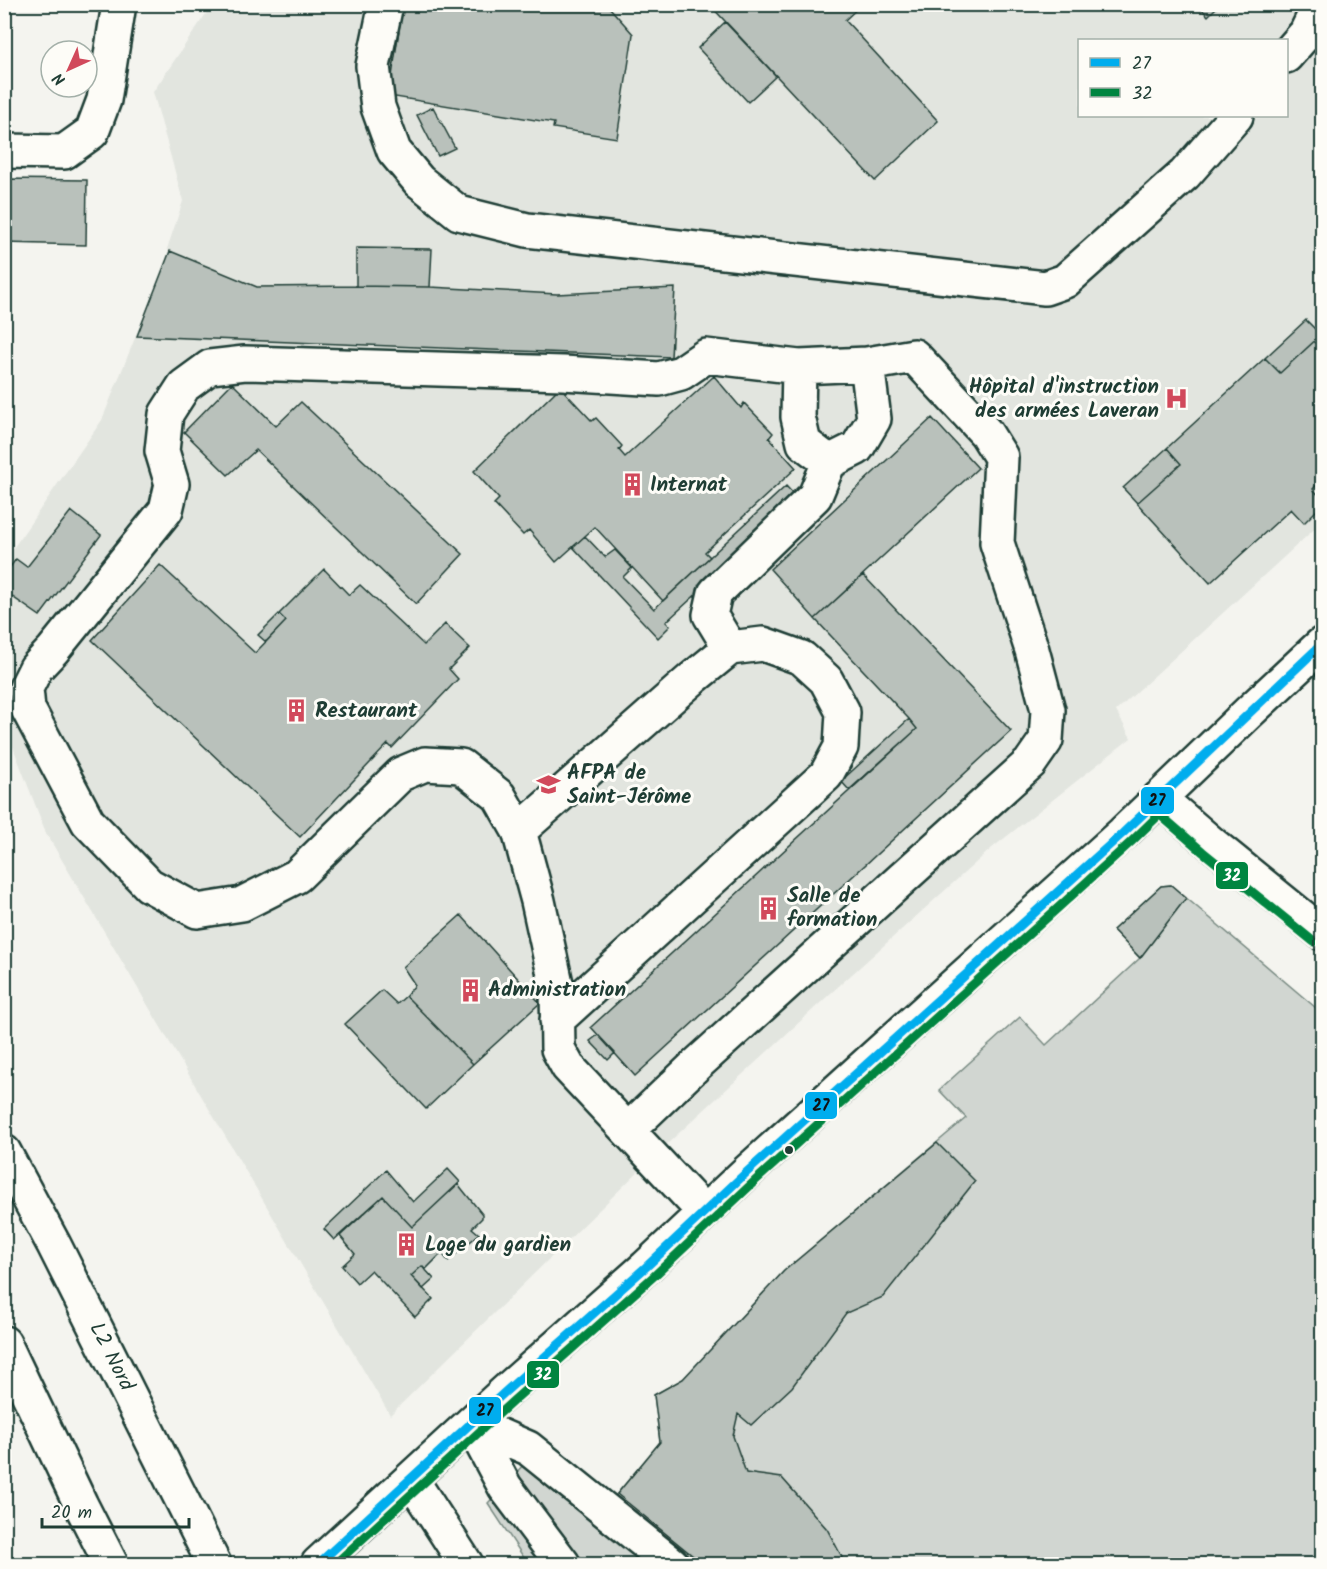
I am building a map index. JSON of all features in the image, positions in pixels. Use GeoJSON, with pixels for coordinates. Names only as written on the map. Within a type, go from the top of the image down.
{"type":"FeatureCollection","features":[{"type":"Feature","properties":{"kind":"main road"},"geometry":{"type":"LineString","coordinates":[[4,151],[64,152],[92,132],[104,100],[119,4]]}},
{"type":"Feature","properties":{"kind":"main road"},"geometry":{"type":"LineString","coordinates":[[386,4],[373,66],[378,107],[394,151],[419,181],[459,213],[527,230],[1045,288],[1065,281],[1185,174],[1235,117]]}},
{"type":"Feature","properties":{"kind":"main road"},"geometry":{"type":"LineString","coordinates":[[1305,39],[1320,4]]}},
{"type":"Feature","properties":{"kind":"main road"},"geometry":{"type":"LineString","coordinates":[[628,1130],[695,1066],[1030,763],[1046,740],[1048,710],[1032,650],[997,543],[1001,457],[986,433],[914,356],[867,364],[799,367],[705,356],[681,373],[659,379],[563,373],[245,363],[210,367],[184,386],[166,414],[162,451],[172,484],[166,510],[36,668],[26,688],[28,709],[88,822],[149,885],[197,911],[242,904],[297,876],[401,774],[425,764],[461,766],[499,796],[519,831],[538,901],[557,988],[558,1049],[568,1067],[704,1212]]}},
{"type":"Feature","properties":{"kind":"main road"},"geometry":{"type":"LineString","coordinates":[[730,648],[710,615],[715,593],[815,496],[829,462],[857,448],[874,419],[867,364]]}},
{"type":"Feature","properties":{"kind":"main road"},"geometry":{"type":"LineString","coordinates":[[799,367],[798,417],[804,443],[829,462]]}},
{"type":"Feature","properties":{"kind":"main road"},"geometry":{"type":"LineString","coordinates":[[519,831],[730,648],[764,644],[802,658],[826,680],[843,712],[841,747],[826,775],[557,1020]]}},
{"type":"Feature","properties":{"kind":"main road"},"geometry":{"type":"LineString","coordinates":[[323,1560],[748,1171],[1123,833],[1323,644]]}},
{"type":"Feature","properties":{"kind":"main road"},"geometry":{"type":"LineString","coordinates":[[1159,798],[1323,933]]}},
{"type":"Feature","properties":{"kind":"main road","name":"L2 Nord"},"geometry":{"type":"LineString","coordinates":[[4,1152],[54,1245],[214,1564]]}},
{"type":"Feature","properties":{"kind":"main road"},"geometry":{"type":"LineString","coordinates":[[4,1343],[111,1564]]}},
{"type":"Feature","properties":{"kind":"main road"},"geometry":{"type":"LineString","coordinates":[[471,1423],[505,1487],[563,1564]]}},
{"type":"Feature","properties":{"kind":"main road"},"geometry":{"type":"LineString","coordinates":[[471,1423],[528,1448],[672,1564]]}},
{"type":"Feature","properties":{"kind":"main road"},"geometry":{"type":"LineString","coordinates":[[411,1479],[466,1564]]}},
{"type":"Feature","properties":{"kind":"main road"},"geometry":{"type":"LineString","coordinates":[[81,1505],[103,1564]]}},
{"type":"Feature","properties":{"kind":"shaded area","name":"AFPA de Saint-Jérôme"},"geometry":{"type":"Polygon","coordinates":[[[212,5],[1322,5],[1322,522],[1116,711],[1131,738],[992,848],[831,993],[653,1157],[390,1415],[46,833],[5,726],[5,560],[102,420],[170,251],[167,249],[183,201],[153,92],[212,5]]]}},
{"type":"Feature","properties":{"kind":"shaded area"},"geometry":{"type":"Polygon","coordinates":[[[1322,753],[1322,801],[1316,760],[1322,753]]]}},
{"type":"Feature","properties":{"kind":"shaded area"},"geometry":{"type":"Polygon","coordinates":[[[1171,885],[1322,1013],[1322,1564],[528,1564],[488,1503],[525,1463],[597,1518],[660,1442],[654,1395],[683,1379],[784,1271],[966,1118],[939,1090],[1020,1017],[1046,1045],[1140,958],[1113,930],[1161,886],[1171,885]]]}},
{"type":"Feature","properties":{"kind":"building"},"geometry":{"type":"Polygon","coordinates":[[[403,4],[589,4],[609,7],[633,34],[617,138],[553,128],[554,123],[389,96],[403,4]]]}},
{"type":"Feature","properties":{"kind":"building"},"geometry":{"type":"Polygon","coordinates":[[[709,4],[862,4],[845,20],[938,121],[875,181],[709,4]]]}},
{"type":"Feature","properties":{"kind":"building"},"geometry":{"type":"Polygon","coordinates":[[[1197,4],[1220,4],[1208,16],[1197,4]]]}},
{"type":"Feature","properties":{"kind":"building"},"geometry":{"type":"Polygon","coordinates":[[[725,22],[776,76],[748,102],[698,48],[725,22]]]}},
{"type":"Feature","properties":{"kind":"building"},"geometry":{"type":"Polygon","coordinates":[[[433,107],[455,148],[438,156],[417,115],[433,107]]]}},
{"type":"Feature","properties":{"kind":"building"},"geometry":{"type":"Polygon","coordinates":[[[4,179],[87,180],[86,245],[4,243],[4,179]]]}},
{"type":"Feature","properties":{"kind":"building"},"geometry":{"type":"Polygon","coordinates":[[[356,248],[432,249],[430,287],[356,286],[356,248]]]}},
{"type":"Feature","properties":{"kind":"building"},"geometry":{"type":"Polygon","coordinates":[[[170,251],[257,287],[430,287],[557,294],[675,288],[671,357],[137,336],[170,251]]]}},
{"type":"Feature","properties":{"kind":"building"},"geometry":{"type":"Polygon","coordinates":[[[1306,320],[1321,335],[1280,373],[1265,358],[1306,320]]]}},
{"type":"Feature","properties":{"kind":"building"},"geometry":{"type":"Polygon","coordinates":[[[1321,335],[1322,479],[1313,489],[1322,499],[1322,505],[1304,523],[1291,509],[1210,583],[1137,503],[1181,464],[1167,448],[1265,358],[1280,373],[1321,335]]]}},
{"type":"Feature","properties":{"kind":"building","name":"Internat"},"geometry":{"type":"Polygon","coordinates":[[[714,376],[741,408],[744,403],[773,433],[769,438],[796,468],[705,552],[710,557],[663,601],[595,527],[556,562],[529,530],[523,535],[494,504],[499,499],[474,471],[560,387],[592,421],[596,418],[622,446],[619,450],[625,457],[714,376]]]}},
{"type":"Feature","properties":{"kind":"building"},"geometry":{"type":"Polygon","coordinates":[[[232,383],[276,426],[301,402],[463,554],[416,604],[256,450],[228,475],[184,432],[232,383]]]}},
{"type":"Feature","properties":{"kind":"building"},"geometry":{"type":"Polygon","coordinates":[[[932,418],[978,468],[815,619],[770,569],[932,418]]]}},
{"type":"Feature","properties":{"kind":"building"},"geometry":{"type":"Polygon","coordinates":[[[1167,448],[1181,464],[1137,503],[1123,488],[1167,448]]]}},
{"type":"Feature","properties":{"kind":"building"},"geometry":{"type":"Polygon","coordinates":[[[786,486],[799,500],[666,622],[670,626],[658,638],[573,547],[585,536],[605,557],[615,550],[632,568],[623,577],[654,609],[786,486]]]}},
{"type":"Feature","properties":{"kind":"building"},"geometry":{"type":"Polygon","coordinates":[[[71,511],[101,535],[40,616],[4,591],[4,575],[16,559],[27,567],[71,511]]]}},
{"type":"Feature","properties":{"kind":"building","name":"Restaurant"},"geometry":{"type":"Polygon","coordinates":[[[160,565],[255,653],[286,621],[279,614],[324,569],[349,595],[360,585],[424,645],[445,624],[470,648],[449,669],[458,679],[392,748],[388,744],[300,837],[92,640],[160,565]]]}},
{"type":"Feature","properties":{"kind":"building","name":"Salle de formation"},"geometry":{"type":"Polygon","coordinates":[[[863,575],[1011,731],[635,1076],[591,1027],[917,729],[815,619],[863,575]]]}},
{"type":"Feature","properties":{"kind":"building"},"geometry":{"type":"Polygon","coordinates":[[[279,614],[286,621],[266,642],[258,635],[279,614]]]}},
{"type":"Feature","properties":{"kind":"building"},"geometry":{"type":"Polygon","coordinates":[[[909,719],[917,729],[849,790],[841,781],[909,719]]]}},
{"type":"Feature","properties":{"kind":"building"},"geometry":{"type":"Polygon","coordinates":[[[1171,885],[1186,898],[1140,958],[1113,930],[1161,886],[1171,885]]]}},
{"type":"Feature","properties":{"kind":"building","name":"Administration"},"geometry":{"type":"Polygon","coordinates":[[[461,915],[540,1003],[473,1064],[406,996],[415,985],[403,967],[461,915]]]}},
{"type":"Feature","properties":{"kind":"building","name":"Administration"},"geometry":{"type":"Polygon","coordinates":[[[382,990],[397,1004],[406,996],[473,1064],[426,1109],[345,1024],[382,990]]]}},
{"type":"Feature","properties":{"kind":"building"},"geometry":{"type":"Polygon","coordinates":[[[598,1035],[615,1053],[608,1060],[590,1041],[598,1035]]]}},
{"type":"Feature","properties":{"kind":"building"},"geometry":{"type":"Polygon","coordinates":[[[937,1143],[975,1181],[883,1297],[846,1313],[792,1387],[751,1425],[738,1414],[733,1436],[746,1473],[782,1478],[827,1529],[842,1557],[835,1564],[703,1564],[617,1494],[660,1442],[654,1395],[683,1379],[784,1271],[937,1143]]]}},
{"type":"Feature","properties":{"kind":"building"},"geometry":{"type":"Polygon","coordinates":[[[448,1169],[460,1182],[412,1227],[383,1196],[334,1240],[324,1229],[386,1170],[413,1202],[448,1169]]]}},
{"type":"Feature","properties":{"kind":"building","name":"Loge du gardien"},"geometry":{"type":"Polygon","coordinates":[[[458,1184],[482,1214],[482,1218],[472,1228],[479,1234],[448,1261],[442,1253],[425,1270],[422,1266],[411,1276],[433,1299],[415,1317],[371,1270],[357,1283],[342,1266],[355,1254],[340,1236],[383,1196],[412,1227],[458,1184]]]}},
{"type":"Feature","properties":{"kind":"building"},"geometry":{"type":"Polygon","coordinates":[[[422,1266],[434,1279],[423,1289],[411,1276],[422,1266]]]}},
{"type":"Feature","properties":{"kind":"transit line","name":"27"},"geometry":{"type":"LineString","coordinates":[[318,1564],[505,1392],[646,1267],[748,1171],[1123,833],[1322,644]]}},
{"type":"Feature","properties":{"kind":"transit line","name":"32"},"geometry":{"type":"LineString","coordinates":[[1151,807],[1314,942]]}},
{"type":"Feature","properties":{"kind":"transit line","name":"32"},"geometry":{"type":"LineString","coordinates":[[335,1564],[1167,807]]}},
{"type":"Feature","properties":{"kind":"place","name":"Hôpital d'instruction des armées Laveran"},"geometry":{"type":"Point","coordinates":[1177,399]}},
{"type":"Feature","properties":{"kind":"place","name":"Internat"},"geometry":{"type":"Point","coordinates":[632,485]}},
{"type":"Feature","properties":{"kind":"place","name":"Restaurant"},"geometry":{"type":"Point","coordinates":[297,711]}},
{"type":"Feature","properties":{"kind":"place","name":"AFPA de Saint-Jérôme"},"geometry":{"type":"Point","coordinates":[549,785]}},
{"type":"Feature","properties":{"kind":"place","name":"Salle de formation"},"geometry":{"type":"Point","coordinates":[769,908]}},
{"type":"Feature","properties":{"kind":"place","name":"Administration"},"geometry":{"type":"Point","coordinates":[470,990]}},
{"type":"Feature","properties":{"kind":"place","name":"Loge du gardien"},"geometry":{"type":"Point","coordinates":[407,1245]}}]}
